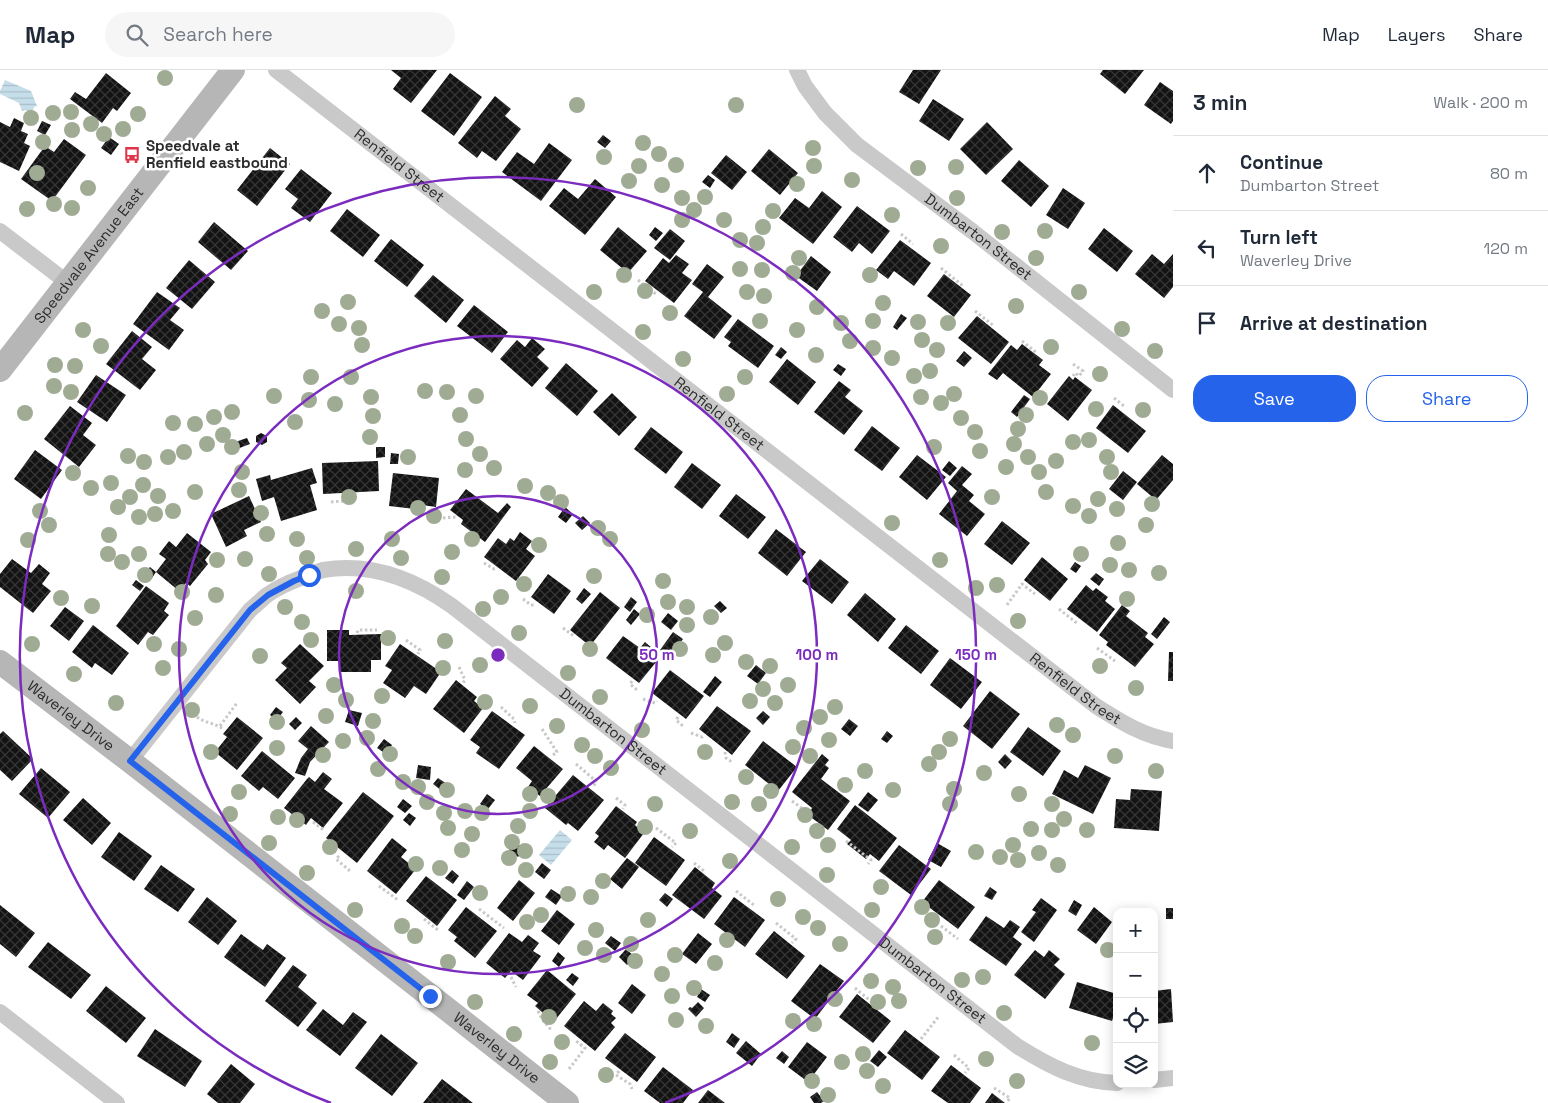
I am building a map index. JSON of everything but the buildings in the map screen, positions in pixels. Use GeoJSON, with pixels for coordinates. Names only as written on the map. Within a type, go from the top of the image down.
{"type":"FeatureCollection","features":[{"type":"Feature","properties":{"kind":"street","name":"Speedvale Avenue East"},"geometry":{"type":"LineString","coordinates":[[0,370],[233,70]]}},
{"type":"Feature","properties":{"kind":"street","name":"Renfield Street"},"geometry":{"type":"LineString","coordinates":[[276,70],[1096,706],[1134,729],[1153,737],[1173,741]]}},
{"type":"Feature","properties":{"kind":"street","name":"Dumbarton Street"},"geometry":{"type":"LineString","coordinates":[[797,70],[805,86],[825,113],[857,145],[979,237],[1173,390]]}},
{"type":"Feature","properties":{"kind":"street"},"geometry":{"type":"LineString","coordinates":[[0,230],[68,283]]}},
{"type":"Feature","properties":{"kind":"street","name":"Dumbarton Street"},"geometry":{"type":"LineString","coordinates":[[130,761],[250,610],[268,595],[294,581],[321,571],[344,568],[366,569],[409,580],[452,606],[1017,1046],[1058,1070],[1098,1082],[1113,1084]]}},
{"type":"Feature","properties":{"kind":"street","name":"Waverley Drive"},"geometry":{"type":"LineString","coordinates":[[0,662],[130,761],[567,1103]]}},
{"type":"Feature","properties":{"kind":"street"},"geometry":{"type":"LineString","coordinates":[[0,1012],[117,1103]]}},
{"type":"Feature","properties":{"kind":"street"},"geometry":{"type":"LineString","coordinates":[[1158,1080],[1173,1078]]}},
{"type":"Feature","properties":{"kind":"path"},"geometry":{"type":"LineString","coordinates":[[900,234],[913,244]]}},
{"type":"Feature","properties":{"kind":"path"},"geometry":{"type":"LineString","coordinates":[[941,268],[963,286]]}},
{"type":"Feature","properties":{"kind":"path"},"geometry":{"type":"LineString","coordinates":[[638,280],[656,294]]}},
{"type":"Feature","properties":{"kind":"path"},"geometry":{"type":"LineString","coordinates":[[976,311],[994,326]]}},
{"type":"Feature","properties":{"kind":"path"},"geometry":{"type":"LineString","coordinates":[[1022,341],[1037,353]]}},
{"type":"Feature","properties":{"kind":"path"},"geometry":{"type":"LineString","coordinates":[[1073,364],[1083,371],[1079,376],[1075,373],[1073,376]]}},
{"type":"Feature","properties":{"kind":"path"},"geometry":{"type":"LineString","coordinates":[[1114,398],[1124,406]]}},
{"type":"Feature","properties":{"kind":"path"},"geometry":{"type":"LineString","coordinates":[[331,502],[354,500],[354,496]]}},
{"type":"Feature","properties":{"kind":"path"},"geometry":{"type":"LineString","coordinates":[[443,518],[456,517]]}},
{"type":"Feature","properties":{"kind":"path"},"geometry":{"type":"LineString","coordinates":[[484,563],[497,569]]}},
{"type":"Feature","properties":{"kind":"path"},"geometry":{"type":"LineString","coordinates":[[1007,605],[1022,584],[1035,594]]}},
{"type":"Feature","properties":{"kind":"path"},"geometry":{"type":"LineString","coordinates":[[523,599],[531,605],[536,605]]}},
{"type":"Feature","properties":{"kind":"path"},"geometry":{"type":"LineString","coordinates":[[1059,609],[1078,624]]}},
{"type":"Feature","properties":{"kind":"path"},"geometry":{"type":"LineString","coordinates":[[563,628],[575,637]]}},
{"type":"Feature","properties":{"kind":"path"},"geometry":{"type":"LineString","coordinates":[[357,633],[358,630],[377,630]]}},
{"type":"Feature","properties":{"kind":"path"},"geometry":{"type":"LineString","coordinates":[[406,640],[420,650],[418,654]]}},
{"type":"Feature","properties":{"kind":"path"},"geometry":{"type":"LineString","coordinates":[[1096,648],[1115,661]]}},
{"type":"Feature","properties":{"kind":"path"},"geometry":{"type":"LineString","coordinates":[[459,666],[465,680],[463,683]]}},
{"type":"Feature","properties":{"kind":"path"},"geometry":{"type":"LineString","coordinates":[[632,681],[630,684],[637,690]]}},
{"type":"Feature","properties":{"kind":"path"},"geometry":{"type":"LineString","coordinates":[[643,699],[655,703],[657,701]]}},
{"type":"Feature","properties":{"kind":"path"},"geometry":{"type":"LineString","coordinates":[[220,726],[237,703]]}},
{"type":"Feature","properties":{"kind":"path"},"geometry":{"type":"LineString","coordinates":[[501,708],[514,719],[515,723]]}},
{"type":"Feature","properties":{"kind":"path"},"geometry":{"type":"LineString","coordinates":[[196,717],[224,729]]}},
{"type":"Feature","properties":{"kind":"path"},"geometry":{"type":"LineString","coordinates":[[678,717],[676,720],[683,726]]}},
{"type":"Feature","properties":{"kind":"path"},"geometry":{"type":"LineString","coordinates":[[542,729],[556,752],[553,755]]}},
{"type":"Feature","properties":{"kind":"path"},"geometry":{"type":"LineString","coordinates":[[690,733],[702,737],[704,735]]}},
{"type":"Feature","properties":{"kind":"path"},"geometry":{"type":"LineString","coordinates":[[724,752],[726,758],[732,762]]}},
{"type":"Feature","properties":{"kind":"path"},"geometry":{"type":"LineString","coordinates":[[576,764],[597,782],[592,787]]}},
{"type":"Feature","properties":{"kind":"path"},"geometry":{"type":"LineString","coordinates":[[616,798],[625,805],[623,808]]}},
{"type":"Feature","properties":{"kind":"path"},"geometry":{"type":"LineString","coordinates":[[792,801],[803,808]]}},
{"type":"Feature","properties":{"kind":"path"},"geometry":{"type":"LineString","coordinates":[[312,822],[325,831]]}},
{"type":"Feature","properties":{"kind":"path"},"geometry":{"type":"LineString","coordinates":[[656,828],[676,843],[672,847]]}},
{"type":"Feature","properties":{"kind":"path"},"geometry":{"type":"LineString","coordinates":[[846,841],[871,860],[868,864]]}},
{"type":"Feature","properties":{"kind":"path"},"geometry":{"type":"LineString","coordinates":[[339,856],[336,859],[350,871]]}},
{"type":"Feature","properties":{"kind":"path"},"geometry":{"type":"LineString","coordinates":[[694,863],[704,871]]}},
{"type":"Feature","properties":{"kind":"path"},"geometry":{"type":"LineString","coordinates":[[379,886],[398,900]]}},
{"type":"Feature","properties":{"kind":"path"},"geometry":{"type":"LineString","coordinates":[[736,891],[755,906]]}},
{"type":"Feature","properties":{"kind":"path"},"geometry":{"type":"LineString","coordinates":[[479,909],[504,928]]}},
{"type":"Feature","properties":{"kind":"path"},"geometry":{"type":"LineString","coordinates":[[424,919],[438,930]]}},
{"type":"Feature","properties":{"kind":"path"},"geometry":{"type":"LineString","coordinates":[[776,922],[796,939],[792,943]]}},
{"type":"Feature","properties":{"kind":"path"},"geometry":{"type":"LineString","coordinates":[[941,926],[958,939]]}},
{"type":"Feature","properties":{"kind":"path"},"geometry":{"type":"LineString","coordinates":[[512,977],[516,987]]}},
{"type":"Feature","properties":{"kind":"path"},"geometry":{"type":"LineString","coordinates":[[855,988],[873,1003]]}},
{"type":"Feature","properties":{"kind":"path"},"geometry":{"type":"LineString","coordinates":[[538,1011],[552,1031]]}},
{"type":"Feature","properties":{"kind":"path"},"geometry":{"type":"LineString","coordinates":[[921,1039],[939,1016]]}},
{"type":"Feature","properties":{"kind":"path"},"geometry":{"type":"LineString","coordinates":[[569,1069],[585,1048],[576,1041]]}},
{"type":"Feature","properties":{"kind":"path"},"geometry":{"type":"LineString","coordinates":[[954,1055],[969,1068],[965,1073]]}},
{"type":"Feature","properties":{"kind":"path"},"geometry":{"type":"LineString","coordinates":[[619,1071],[616,1075],[630,1084],[632,1089]]}},
{"type":"Feature","properties":{"kind":"path"},"geometry":{"type":"LineString","coordinates":[[994,1088],[1010,1098],[1007,1102]]}},
{"type":"Feature","properties":{"kind":"water"},"geometry":{"type":"Polygon","coordinates":[[[5,80],[31,91],[37,106],[29,112],[26,110],[22,111],[19,103],[0,94],[5,80]]]}},
{"type":"Feature","properties":{"kind":"water"},"geometry":{"type":"Polygon","coordinates":[[[560,830],[572,840],[551,865],[539,855],[560,830]]]}},
{"type":"Feature","properties":{"kind":"place","name":"Speedvale at Renfield eastbound"},"geometry":{"type":"Point","coordinates":[132,155]}},
{"type":"Feature","properties":{"kind":"route"},"geometry":{"type":"LineString","coordinates":[[309,575],[268,595],[250,610],[130,761],[430,996]]}}]}
